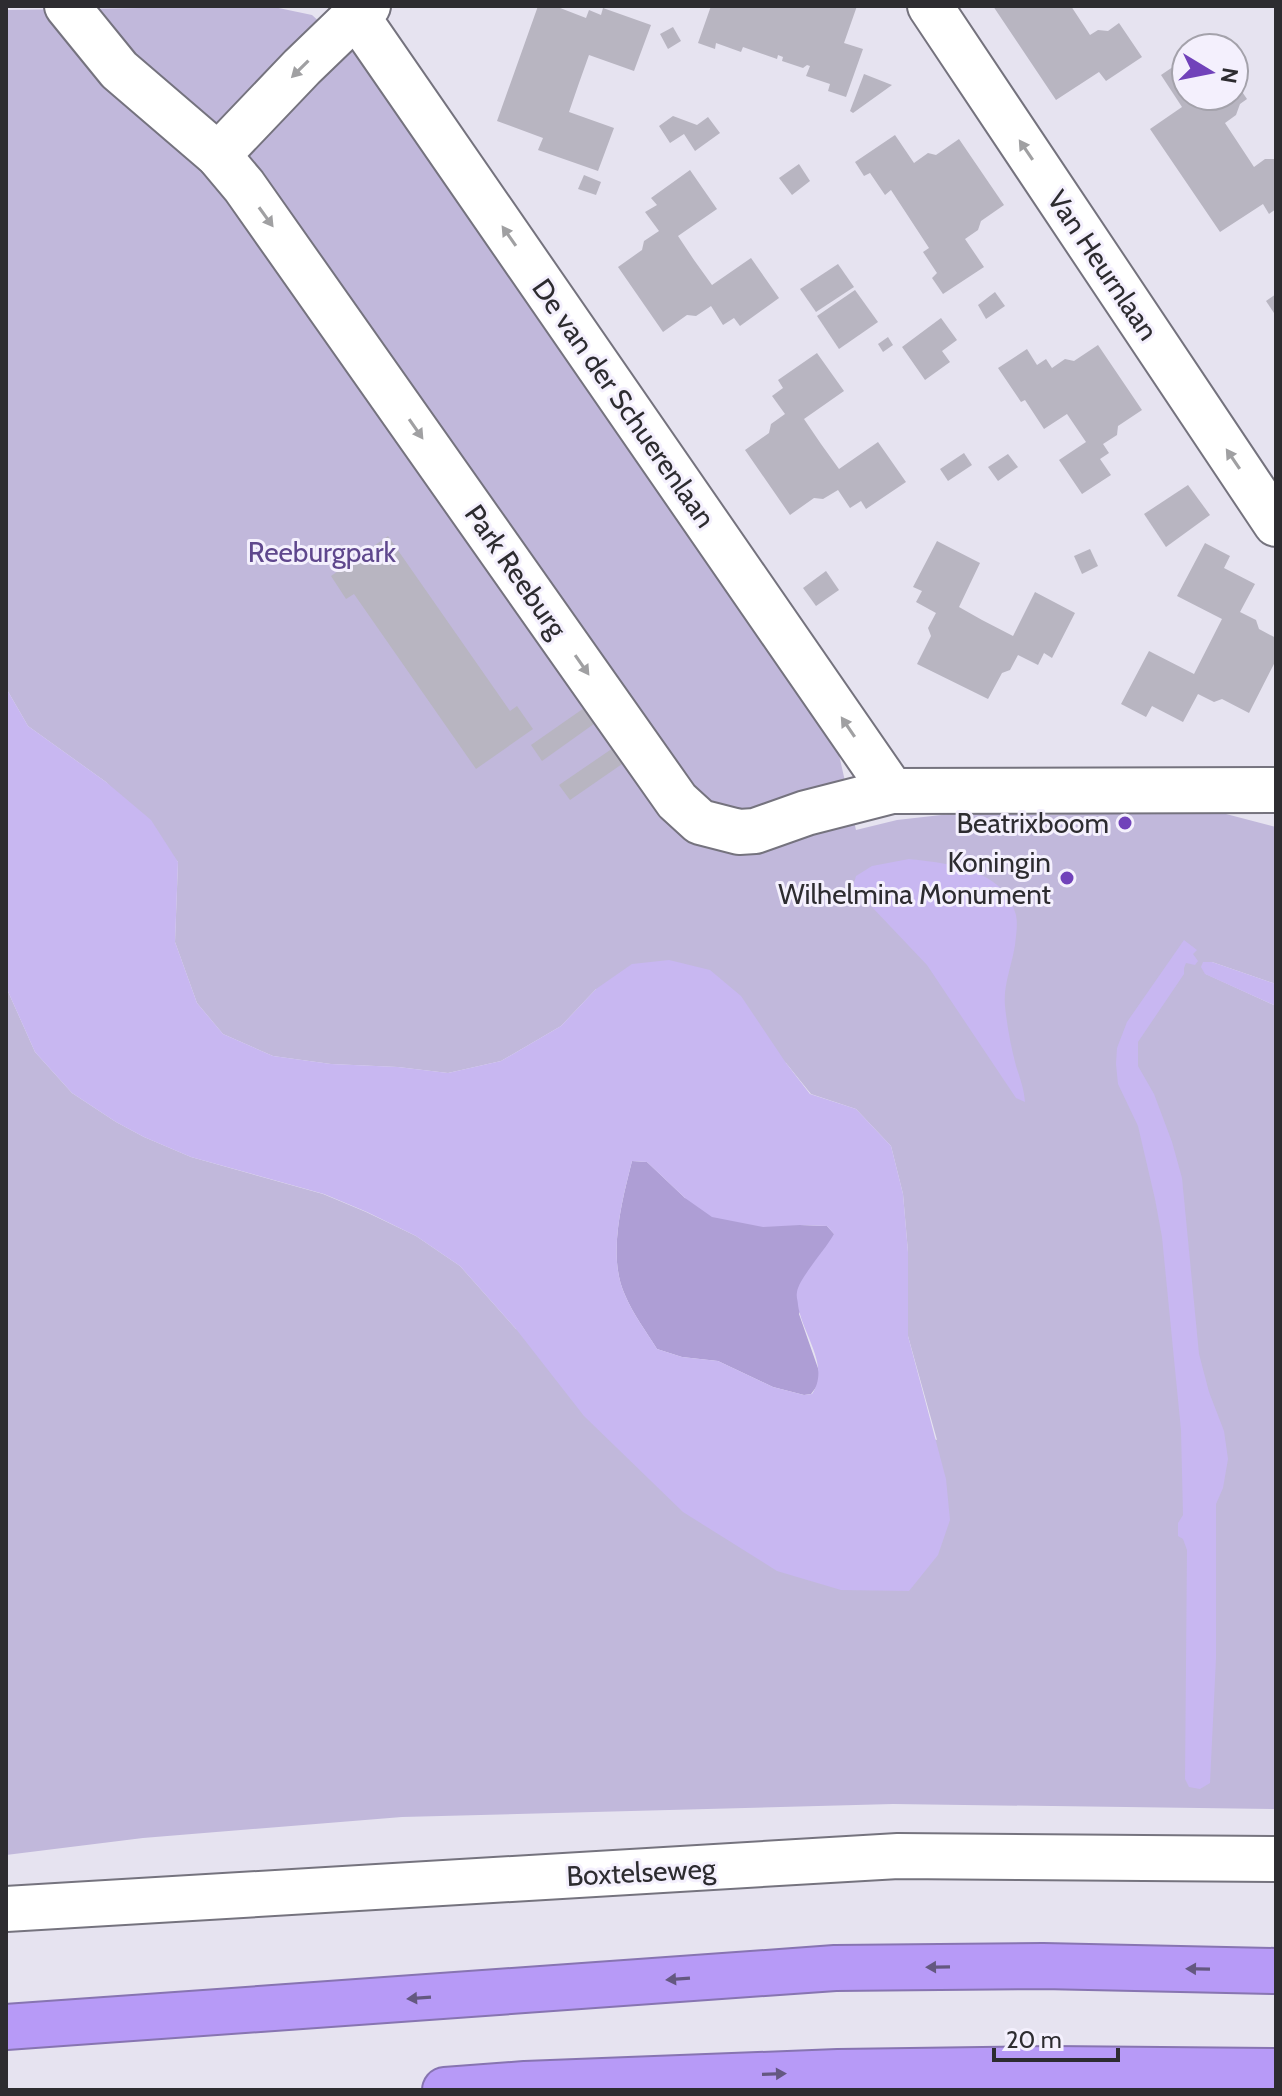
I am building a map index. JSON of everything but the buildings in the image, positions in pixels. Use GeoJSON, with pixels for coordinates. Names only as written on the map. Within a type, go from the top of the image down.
{"type":"FeatureCollection","features":[{"type":"Feature","properties":{"kind":"highway"},"geometry":{"type":"LineString","coordinates":[[6,2027],[835,1968],[1043,1966],[1276,1971]]}},
{"type":"Feature","properties":{"kind":"highway"},"geometry":{"type":"LineString","coordinates":[[445,2090],[838,2072],[1051,2069],[1276,2071]]}},
{"type":"Feature","properties":{"kind":"street","name":"Park Reeburg"},"geometry":{"type":"LineString","coordinates":[[67,6],[119,70],[218,155],[244,186],[677,801],[700,822],[739,832],[755,831],[806,813],[892,791],[1276,790]]}},
{"type":"Feature","properties":{"kind":"street","name":"Van Heurnlaan"},"geometry":{"type":"LineString","coordinates":[[930,6],[1276,524]]}},
{"type":"Feature","properties":{"kind":"street"},"geometry":{"type":"LineString","coordinates":[[218,155],[302,67],[362,10]]}},
{"type":"Feature","properties":{"kind":"street","name":"De van der Schuerenlaan"},"geometry":{"type":"LineString","coordinates":[[362,10],[892,791]]}},
{"type":"Feature","properties":{"kind":"street","name":"Boxtelseweg"},"geometry":{"type":"LineString","coordinates":[[6,1909],[898,1856],[1276,1859]]}},
{"type":"Feature","properties":{"kind":"green space","name":"Reeburgpark"},"geometry":{"type":"Polygon","coordinates":[[[269,6],[312,15],[381,78],[835,737],[856,830],[897,820],[959,813],[1045,815],[1159,811],[1226,814],[1276,827],[1276,984],[1212,962],[1206,974],[1276,1006],[1276,1809],[893,1804],[402,1817],[143,1838],[6,1855],[6,987],[35,1052],[72,1093],[116,1122],[191,1157],[323,1194],[416,1236],[460,1266],[516,1329],[937,1440],[908,1336],[908,1252],[903,1194],[891,1146],[856,1109],[811,1094],[786,1063],[596,989],[561,1026],[501,1061],[448,1073],[273,1056],[223,1034],[197,1003],[175,942],[178,862],[106,782],[28,726],[6,688],[6,10],[269,6]]]}},
{"type":"Feature","properties":{"kind":"shaded area"},"geometry":{"type":"Polygon","coordinates":[[[6,688],[28,726],[106,782],[151,820],[178,862],[175,942],[197,1003],[223,1034],[273,1056],[448,1073],[501,1061],[561,1026],[596,989],[632,964],[669,960],[710,970],[741,996],[810,1094],[856,1109],[891,1146],[903,1194],[908,1252],[908,1336],[946,1479],[950,1520],[938,1555],[909,1591],[841,1590],[777,1571],[683,1512],[584,1416],[516,1329],[460,1266],[416,1236],[324,1194],[191,1157],[116,1122],[72,1093],[35,1052],[6,987],[6,688]],[[632,1161],[618,1228],[617,1263],[628,1302],[657,1349],[682,1357],[718,1361],[773,1387],[812,1394],[817,1383],[817,1361],[801,1316],[797,1292],[802,1279],[834,1234],[827,1226],[763,1227],[712,1217],[685,1198],[647,1162],[632,1161]]]}},
{"type":"Feature","properties":{"kind":"shaded area"},"geometry":{"type":"Polygon","coordinates":[[[909,859],[973,871],[1000,887],[1010,900],[1017,926],[1005,1006],[1025,1102],[1016,1098],[927,965],[853,887],[856,876],[872,866],[909,859]]]}},
{"type":"Feature","properties":{"kind":"shaded area"},"geometry":{"type":"Polygon","coordinates":[[[1184,940],[1197,950],[1193,954],[1198,961],[1195,965],[1186,963],[1184,974],[1138,1042],[1138,1066],[1154,1094],[1182,1178],[1199,1354],[1224,1431],[1228,1459],[1223,1488],[1216,1504],[1216,1658],[1210,1783],[1200,1789],[1189,1787],[1185,1779],[1187,1550],[1183,1539],[1178,1536],[1178,1523],[1183,1515],[1181,1430],[1162,1237],[1138,1126],[1118,1084],[1116,1064],[1117,1048],[1127,1022],[1184,940]]]}},
{"type":"Feature","properties":{"kind":"shaded area"},"geometry":{"type":"Polygon","coordinates":[[[1203,962],[1212,962],[1276,984],[1276,1006],[1205,974],[1201,967],[1203,962]]]}},
{"type":"Feature","properties":{"kind":"shaded area"},"geometry":{"type":"Polygon","coordinates":[[[632,1161],[647,1162],[685,1198],[800,1225],[827,1226],[835,1235],[822,1255],[799,1314],[820,1374],[811,1394],[773,1387],[718,1361],[682,1357],[657,1349],[628,1302],[617,1263],[618,1228],[632,1161]]]}},
{"type":"Feature","properties":{"kind":"place","name":"Beatrixboom"},"geometry":{"type":"Point","coordinates":[1125,823]}},
{"type":"Feature","properties":{"kind":"place","name":"Koningin Wilhelmina Monument"},"geometry":{"type":"Point","coordinates":[1067,878]}}]}
